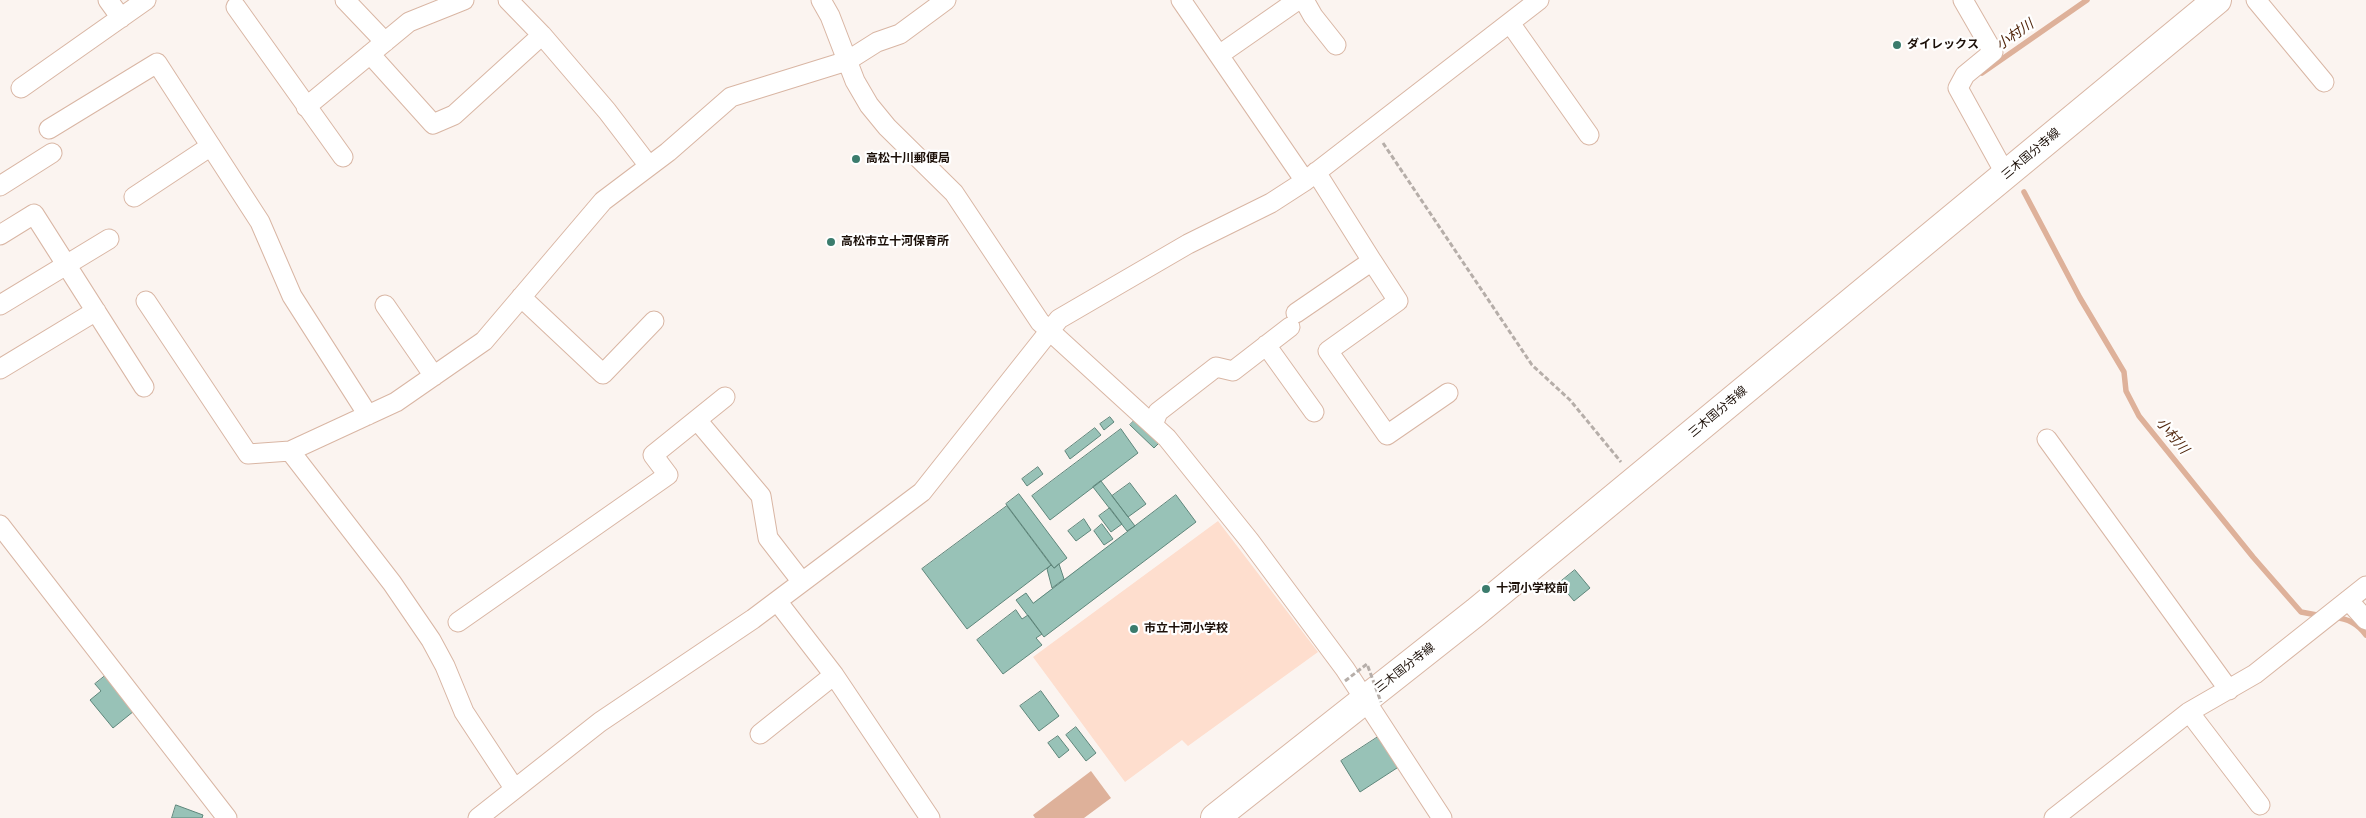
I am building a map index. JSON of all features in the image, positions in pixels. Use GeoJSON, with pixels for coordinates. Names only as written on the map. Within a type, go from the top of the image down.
{"type":"FeatureCollection","features":[{"type":"Feature","properties":{"kind":"main road","name":"三木国分寺線"},"geometry":{"type":"LineString","coordinates":[[1215,818],[1373,700],[1476,612],[2217,0]]}},
{"type":"Feature","properties":{"kind":"street"},"geometry":{"type":"LineString","coordinates":[[108,0],[121,18]]}},
{"type":"Feature","properties":{"kind":"street"},"geometry":{"type":"LineString","coordinates":[[21,88],[146,0]]}},
{"type":"Feature","properties":{"kind":"street"},"geometry":{"type":"LineString","coordinates":[[345,0],[385,42]]}},
{"type":"Feature","properties":{"kind":"street"},"geometry":{"type":"LineString","coordinates":[[306,108],[409,22],[464,0]]}},
{"type":"Feature","properties":{"kind":"street"},"geometry":{"type":"LineString","coordinates":[[508,0],[542,35],[607,111],[649,166]]}},
{"type":"Feature","properties":{"kind":"street"},"geometry":{"type":"LineString","coordinates":[[821,0],[830,16],[855,82],[869,105],[886,127],[954,193],[1040,322],[1167,438],[1249,540],[1373,700],[1442,818]]}},
{"type":"Feature","properties":{"kind":"street"},"geometry":{"type":"LineString","coordinates":[[146,301],[248,454],[290,451],[396,402],[484,341],[603,201],[649,166],[731,97],[846,61],[877,42],[900,34],[946,0]]}},
{"type":"Feature","properties":{"kind":"street"},"geometry":{"type":"LineString","coordinates":[[1219,56],[1298,0]]}},
{"type":"Feature","properties":{"kind":"street"},"geometry":{"type":"LineString","coordinates":[[1304,0],[1313,16],[1336,45]]}},
{"type":"Feature","properties":{"kind":"street"},"geometry":{"type":"LineString","coordinates":[[1963,0],[1993,52],[1965,75],[1958,88],[2006,175]]}},
{"type":"Feature","properties":{"kind":"street"},"geometry":{"type":"LineString","coordinates":[[2256,0],[2324,82]]}},
{"type":"Feature","properties":{"kind":"street"},"geometry":{"type":"LineString","coordinates":[[1184,1],[1219,56],[1311,176],[1372,261],[1398,301],[1328,350],[1387,435],[1448,393]]}},
{"type":"Feature","properties":{"kind":"street"},"geometry":{"type":"LineString","coordinates":[[478,818],[600,722],[777,601],[922,492],[1060,319],[1188,244],[1271,203],[1311,176],[1510,23],[1534,2]]}},
{"type":"Feature","properties":{"kind":"street"},"geometry":{"type":"LineString","coordinates":[[236,7],[306,108],[343,157]]}},
{"type":"Feature","properties":{"kind":"street"},"geometry":{"type":"LineString","coordinates":[[1510,23],[1589,135]]}},
{"type":"Feature","properties":{"kind":"street"},"geometry":{"type":"LineString","coordinates":[[370,54],[433,124],[454,115],[542,35]]}},
{"type":"Feature","properties":{"kind":"street"},"geometry":{"type":"LineString","coordinates":[[49,129],[157,63],[260,222],[292,296],[368,415]]}},
{"type":"Feature","properties":{"kind":"street"},"geometry":{"type":"LineString","coordinates":[[134,197],[211,146]]}},
{"type":"Feature","properties":{"kind":"street"},"geometry":{"type":"LineString","coordinates":[[0,186],[52,153]]}},
{"type":"Feature","properties":{"kind":"street"},"geometry":{"type":"LineString","coordinates":[[0,235],[34,214],[144,387]]}},
{"type":"Feature","properties":{"kind":"street"},"geometry":{"type":"LineString","coordinates":[[0,304],[109,239]]}},
{"type":"Feature","properties":{"kind":"street"},"geometry":{"type":"LineString","coordinates":[[1153,425],[1158,412],[1216,367],[1233,371],[1266,345],[1293,320],[1372,261]]}},
{"type":"Feature","properties":{"kind":"street"},"geometry":{"type":"LineString","coordinates":[[521,298],[603,374],[654,321]]}},
{"type":"Feature","properties":{"kind":"street"},"geometry":{"type":"LineString","coordinates":[[384,305],[434,376]]}},
{"type":"Feature","properties":{"kind":"street"},"geometry":{"type":"LineString","coordinates":[[0,369],[96,312]]}},
{"type":"Feature","properties":{"kind":"street"},"geometry":{"type":"LineString","coordinates":[[1266,345],[1314,412]]}},
{"type":"Feature","properties":{"kind":"street"},"geometry":{"type":"LineString","coordinates":[[458,622],[668,475],[653,455],[725,397]]}},
{"type":"Feature","properties":{"kind":"street"},"geometry":{"type":"LineString","coordinates":[[697,420],[761,496],[768,538],[802,582]]}},
{"type":"Feature","properties":{"kind":"street"},"geometry":{"type":"LineString","coordinates":[[2047,440],[2229,690]]}},
{"type":"Feature","properties":{"kind":"street"},"geometry":{"type":"LineString","coordinates":[[290,451],[392,583],[431,640],[445,666],[464,712],[514,788]]}},
{"type":"Feature","properties":{"kind":"street"},"geometry":{"type":"LineString","coordinates":[[0,526],[227,818]]}},
{"type":"Feature","properties":{"kind":"street"},"geometry":{"type":"LineString","coordinates":[[2054,818],[2189,712],[2255,674],[2366,586]]}},
{"type":"Feature","properties":{"kind":"street"},"geometry":{"type":"LineString","coordinates":[[777,601],[834,675],[930,818]]}},
{"type":"Feature","properties":{"kind":"street"},"geometry":{"type":"LineString","coordinates":[[2341,605],[2366,620]]}},
{"type":"Feature","properties":{"kind":"street"},"geometry":{"type":"LineString","coordinates":[[760,734],[834,675]]}},
{"type":"Feature","properties":{"kind":"street"},"geometry":{"type":"LineString","coordinates":[[2189,712],[2260,805]]}},
{"type":"Feature","properties":{"kind":"path"},"geometry":{"type":"LineString","coordinates":[[1373,128],[1532,364],[1570,400],[1636,480]]}},
{"type":"Feature","properties":{"kind":"path"},"geometry":{"type":"LineString","coordinates":[[1345,681],[1367,664],[1373,700]]}},
{"type":"Feature","properties":{"kind":"shaded area"},"geometry":{"type":"Polygon","coordinates":[[[1218,521],[1318,652],[1188,746],[1182,740],[1125,782],[1033,657],[1218,521]]]}},
{"type":"Feature","properties":{"kind":"shaded area"},"geometry":{"type":"Polygon","coordinates":[[[1091,771],[1111,798],[1084,818],[1035,818],[1033,815],[1091,771]]]}},
{"type":"Feature","properties":{"kind":"building"},"geometry":{"type":"Polygon","coordinates":[[[1110,417],[1114,422],[1104,430],[1100,424],[1110,417]]]}},
{"type":"Feature","properties":{"kind":"building"},"geometry":{"type":"Polygon","coordinates":[[[1135,420],[1159,443],[1154,448],[1130,425],[1135,420]]]}},
{"type":"Feature","properties":{"kind":"building"},"geometry":{"type":"Polygon","coordinates":[[[1095,428],[1101,435],[1070,459],[1065,451],[1095,428]]]}},
{"type":"Feature","properties":{"kind":"building"},"geometry":{"type":"Polygon","coordinates":[[[1121,429],[1138,453],[1050,520],[1032,496],[1121,429]]]}},
{"type":"Feature","properties":{"kind":"building"},"geometry":{"type":"Polygon","coordinates":[[[1038,467],[1043,474],[1027,486],[1022,479],[1038,467]]]}},
{"type":"Feature","properties":{"kind":"building"},"geometry":{"type":"Polygon","coordinates":[[[1101,481],[1135,526],[1127,531],[1093,487],[1101,481]]]}},
{"type":"Feature","properties":{"kind":"building"},"geometry":{"type":"Polygon","coordinates":[[[1130,483],[1146,504],[1128,517],[1112,496],[1130,483]]]}},
{"type":"Feature","properties":{"kind":"building"},"geometry":{"type":"Polygon","coordinates":[[[1019,494],[1067,558],[1054,568],[1006,504],[1019,494]]]}},
{"type":"Feature","properties":{"kind":"building"},"geometry":{"type":"Polygon","coordinates":[[[1176,495],[1196,522],[1044,637],[1016,600],[1026,593],[1033,603],[1176,495]]]}},
{"type":"Feature","properties":{"kind":"building"},"geometry":{"type":"Polygon","coordinates":[[[1007,506],[1051,565],[967,629],[922,569],[1007,506]]]}},
{"type":"Feature","properties":{"kind":"building"},"geometry":{"type":"Polygon","coordinates":[[[1110,508],[1122,524],[1111,532],[1099,516],[1110,508]]]}},
{"type":"Feature","properties":{"kind":"building"},"geometry":{"type":"Polygon","coordinates":[[[1084,519],[1091,530],[1076,541],[1068,531],[1084,519]]]}},
{"type":"Feature","properties":{"kind":"building"},"geometry":{"type":"Polygon","coordinates":[[[1102,524],[1113,539],[1104,545],[1094,531],[1102,524]]]}},
{"type":"Feature","properties":{"kind":"building"},"geometry":{"type":"Polygon","coordinates":[[[1059,564],[1064,579],[1052,588],[1047,569],[1051,565],[1054,568],[1059,564]]]}},
{"type":"Feature","properties":{"kind":"building"},"geometry":{"type":"Polygon","coordinates":[[[1575,570],[1590,588],[1574,601],[1559,583],[1575,570]]]}},
{"type":"Feature","properties":{"kind":"building"},"geometry":{"type":"Polygon","coordinates":[[[1016,610],[1022,619],[1028,615],[1042,634],[1036,638],[1042,645],[1003,674],[977,640],[1016,610]]]}},
{"type":"Feature","properties":{"kind":"building"},"geometry":{"type":"Polygon","coordinates":[[[105,676],[134,711],[113,728],[90,700],[101,691],[95,684],[105,676]]]}},
{"type":"Feature","properties":{"kind":"building"},"geometry":{"type":"Polygon","coordinates":[[[1041,691],[1059,716],[1039,731],[1020,706],[1041,691]]]}},
{"type":"Feature","properties":{"kind":"building"},"geometry":{"type":"Polygon","coordinates":[[[1076,727],[1096,753],[1086,761],[1066,735],[1076,727]]]}},
{"type":"Feature","properties":{"kind":"building"},"geometry":{"type":"Polygon","coordinates":[[[1381,735],[1400,766],[1360,792],[1341,761],[1381,735]]]}},
{"type":"Feature","properties":{"kind":"building"},"geometry":{"type":"Polygon","coordinates":[[[1058,736],[1069,750],[1059,758],[1048,743],[1058,736]]]}},
{"type":"Feature","properties":{"kind":"building"},"geometry":{"type":"Polygon","coordinates":[[[176,805],[203,815],[202,818],[172,818],[176,805]]]}},
{"type":"Feature","properties":{"kind":"waterway","name":"小村川"},"geometry":{"type":"LineString","coordinates":[[1982,73],[2087,0]]}},
{"type":"Feature","properties":{"kind":"waterway","name":"小村川"},"geometry":{"type":"LineString","coordinates":[[2024,192],[2080,298],[2124,372],[2126,391],[2139,416],[2253,557],[2301,612],[2322,616]]}},
{"type":"Feature","properties":{"kind":"waterway","name":"小村川"},"geometry":{"type":"LineString","coordinates":[[2334,617],[2352,622],[2366,635]]}},
{"type":"Feature","properties":{"kind":"place","name":"ダイレックス"},"geometry":{"type":"Point","coordinates":[1897,45]}},
{"type":"Feature","properties":{"kind":"place","name":"高松十川郵便局"},"geometry":{"type":"Point","coordinates":[856,159]}},
{"type":"Feature","properties":{"kind":"place","name":"高松市立十河保育所"},"geometry":{"type":"Point","coordinates":[831,242]}},
{"type":"Feature","properties":{"kind":"place","name":"十河小学校前"},"geometry":{"type":"Point","coordinates":[1486,589]}},
{"type":"Feature","properties":{"kind":"place","name":"市立十河小学校"},"geometry":{"type":"Point","coordinates":[1134,629]}}]}
